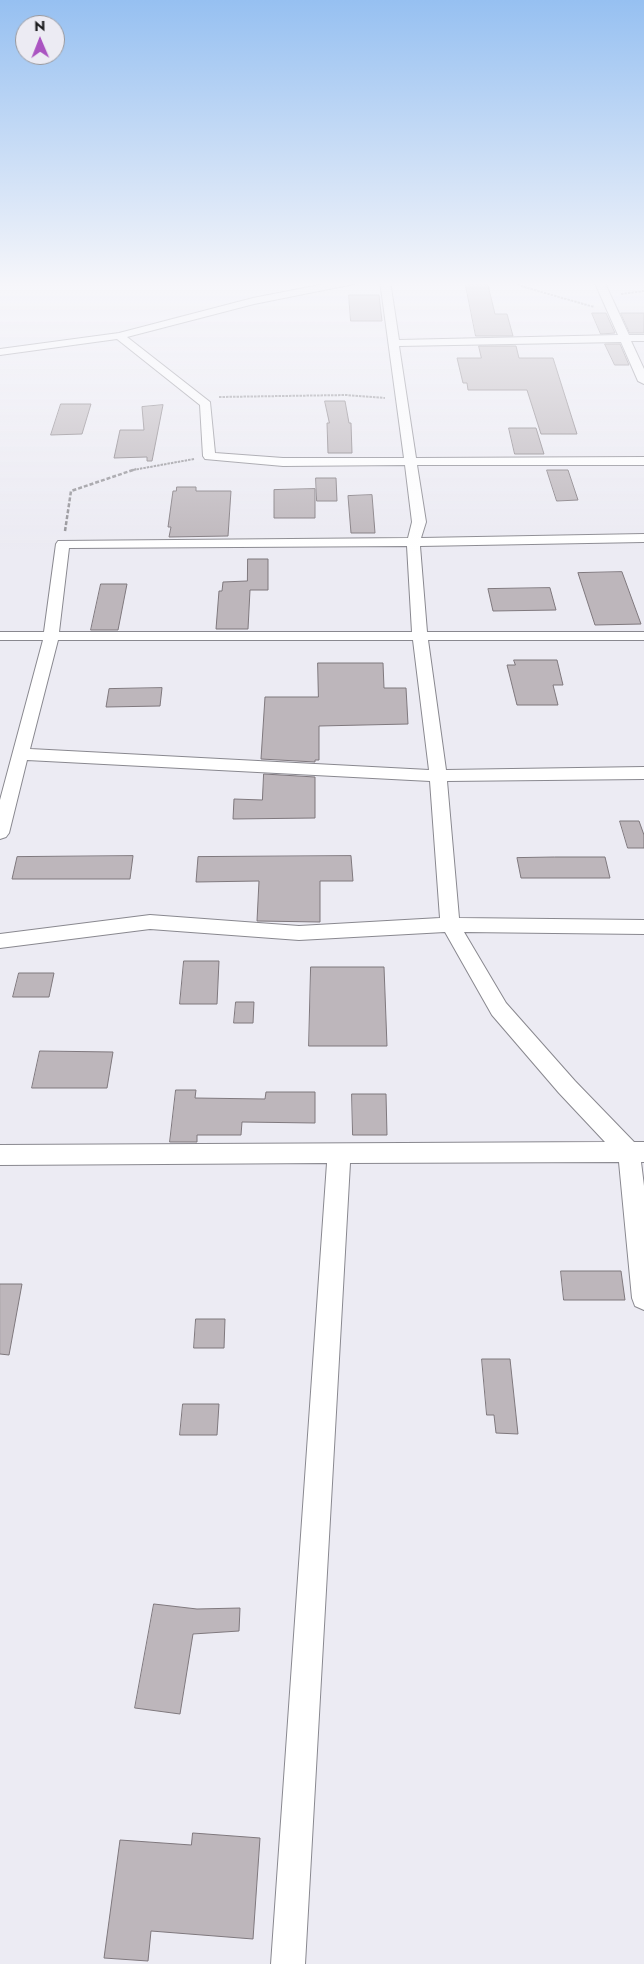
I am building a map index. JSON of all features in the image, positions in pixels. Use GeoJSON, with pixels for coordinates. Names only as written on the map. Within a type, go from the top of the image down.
{"type":"FeatureCollection","features":[{"type":"Feature","properties":{"kind":"street"},"geometry":{"type":"LineString","coordinates":[[166,373],[206,404],[209,456],[283,462],[644,461]]}},
{"type":"Feature","properties":{"kind":"street"},"geometry":{"type":"LineString","coordinates":[[397,373],[419,522],[413,542],[420,637],[438,776],[450,925],[499,1009],[567,1087],[637,1152],[644,1298]]}},
{"type":"Feature","properties":{"kind":"street"},"geometry":{"type":"LineString","coordinates":[[0,833],[51,637],[63,544],[413,542],[644,538]]}},
{"type":"Feature","properties":{"kind":"street"},"geometry":{"type":"LineString","coordinates":[[0,636],[644,636]]}},
{"type":"Feature","properties":{"kind":"street"},"geometry":{"type":"LineString","coordinates":[[20,754],[438,776],[644,773]]}},
{"type":"Feature","properties":{"kind":"street"},"geometry":{"type":"LineString","coordinates":[[0,941],[150,922],[299,933],[450,925],[644,927]]}},
{"type":"Feature","properties":{"kind":"street"},"geometry":{"type":"LineString","coordinates":[[0,1155],[637,1152]]}},
{"type":"Feature","properties":{"kind":"street"},"geometry":{"type":"LineString","coordinates":[[288,1964],[339,1153]]}},
{"type":"Feature","properties":{"kind":"path"},"geometry":{"type":"LineString","coordinates":[[198,398],[346,395],[401,400]]}},
{"type":"Feature","properties":{"kind":"path"},"geometry":{"type":"LineString","coordinates":[[63,544],[70,491],[139,468],[209,456]]}},
{"type":"Feature","properties":{"kind":"building"},"geometry":{"type":"Polygon","coordinates":[[[461,373],[558,373],[577,434],[541,434],[527,390],[468,390],[467,383],[463,383],[461,373]]]}},
{"type":"Feature","properties":{"kind":"building"},"geometry":{"type":"Polygon","coordinates":[[[325,401],[345,401],[349,423],[351,423],[352,453],[328,453],[327,423],[329,423],[325,401]]]}},
{"type":"Feature","properties":{"kind":"building"},"geometry":{"type":"Polygon","coordinates":[[[61,404],[91,404],[82,434],[51,435],[61,404]]]}},
{"type":"Feature","properties":{"kind":"building"},"geometry":{"type":"Polygon","coordinates":[[[163,405],[152,461],[147,461],[147,457],[114,458],[120,430],[144,430],[142,407],[163,405]]]}},
{"type":"Feature","properties":{"kind":"building"},"geometry":{"type":"Polygon","coordinates":[[[509,428],[536,428],[544,454],[515,454],[509,428]]]}},
{"type":"Feature","properties":{"kind":"building"},"geometry":{"type":"Polygon","coordinates":[[[547,470],[568,470],[578,500],[557,501],[547,470]]]}},
{"type":"Feature","properties":{"kind":"building"},"geometry":{"type":"Polygon","coordinates":[[[316,478],[336,478],[337,501],[317,501],[316,478]]]}},
{"type":"Feature","properties":{"kind":"building"},"geometry":{"type":"Polygon","coordinates":[[[177,487],[196,487],[196,491],[231,491],[228,536],[169,537],[171,527],[168,527],[173,491],[176,491],[177,487]]]}},
{"type":"Feature","properties":{"kind":"building"},"geometry":{"type":"Polygon","coordinates":[[[315,489],[315,518],[274,518],[274,490],[315,489]]]}},
{"type":"Feature","properties":{"kind":"building"},"geometry":{"type":"Polygon","coordinates":[[[372,495],[375,533],[351,533],[348,496],[372,495]]]}},
{"type":"Feature","properties":{"kind":"building"},"geometry":{"type":"Polygon","coordinates":[[[248,559],[268,559],[268,590],[250,590],[248,629],[216,629],[219,591],[222,591],[223,582],[247,581],[248,559]]]}},
{"type":"Feature","properties":{"kind":"building"},"geometry":{"type":"Polygon","coordinates":[[[622,572],[641,624],[595,625],[578,573],[622,572]]]}},
{"type":"Feature","properties":{"kind":"building"},"geometry":{"type":"Polygon","coordinates":[[[101,584],[127,584],[118,630],[91,630],[101,584]]]}},
{"type":"Feature","properties":{"kind":"building"},"geometry":{"type":"Polygon","coordinates":[[[550,588],[556,610],[493,611],[488,589],[550,588]]]}},
{"type":"Feature","properties":{"kind":"building"},"geometry":{"type":"Polygon","coordinates":[[[514,660],[557,660],[563,685],[553,685],[558,705],[517,705],[507,665],[515,665],[514,660]]]}},
{"type":"Feature","properties":{"kind":"building"},"geometry":{"type":"Polygon","coordinates":[[[318,663],[383,663],[384,688],[406,688],[408,724],[319,726],[319,760],[315,760],[315,762],[261,759],[265,697],[318,697],[318,663]]]}},
{"type":"Feature","properties":{"kind":"building"},"geometry":{"type":"Polygon","coordinates":[[[162,688],[160,706],[106,707],[109,689],[162,688]]]}},
{"type":"Feature","properties":{"kind":"building"},"geometry":{"type":"Polygon","coordinates":[[[264,774],[315,777],[315,818],[233,819],[234,799],[262,800],[264,774]]]}},
{"type":"Feature","properties":{"kind":"building"},"geometry":{"type":"Polygon","coordinates":[[[620,821],[639,821],[644,835],[644,848],[628,848],[620,821]]]}},
{"type":"Feature","properties":{"kind":"building"},"geometry":{"type":"Polygon","coordinates":[[[133,856],[130,879],[12,879],[17,857],[133,856]]]}},
{"type":"Feature","properties":{"kind":"building"},"geometry":{"type":"Polygon","coordinates":[[[351,856],[353,881],[320,881],[320,922],[257,921],[259,881],[196,882],[198,857],[351,856]]]}},
{"type":"Feature","properties":{"kind":"building"},"geometry":{"type":"Polygon","coordinates":[[[605,857],[610,878],[521,878],[517,858],[605,857]]]}},
{"type":"Feature","properties":{"kind":"building"},"geometry":{"type":"Polygon","coordinates":[[[184,961],[219,961],[217,1004],[180,1004],[184,961]]]}},
{"type":"Feature","properties":{"kind":"building"},"geometry":{"type":"Polygon","coordinates":[[[311,967],[384,967],[387,1046],[309,1046],[311,967]]]}},
{"type":"Feature","properties":{"kind":"building"},"geometry":{"type":"Polygon","coordinates":[[[19,973],[54,973],[49,997],[13,997],[19,973]]]}},
{"type":"Feature","properties":{"kind":"building"},"geometry":{"type":"Polygon","coordinates":[[[236,1002],[254,1002],[253,1023],[234,1023],[236,1002]]]}},
{"type":"Feature","properties":{"kind":"building"},"geometry":{"type":"Polygon","coordinates":[[[40,1051],[113,1052],[107,1088],[32,1088],[40,1051]]]}},
{"type":"Feature","properties":{"kind":"building"},"geometry":{"type":"Polygon","coordinates":[[[176,1090],[196,1090],[195,1098],[265,1099],[266,1092],[315,1092],[315,1123],[242,1122],[241,1135],[197,1135],[197,1142],[170,1142],[176,1090]]]}},
{"type":"Feature","properties":{"kind":"building"},"geometry":{"type":"Polygon","coordinates":[[[352,1094],[386,1094],[387,1135],[353,1135],[352,1094]]]}},
{"type":"Feature","properties":{"kind":"building"},"geometry":{"type":"Polygon","coordinates":[[[561,1271],[621,1271],[625,1300],[564,1300],[561,1271]]]}},
{"type":"Feature","properties":{"kind":"building"},"geometry":{"type":"Polygon","coordinates":[[[0,1284],[22,1284],[9,1355],[0,1354],[0,1284]]]}},
{"type":"Feature","properties":{"kind":"building"},"geometry":{"type":"Polygon","coordinates":[[[196,1319],[225,1319],[224,1348],[194,1348],[196,1319]]]}},
{"type":"Feature","properties":{"kind":"building"},"geometry":{"type":"Polygon","coordinates":[[[482,1359],[510,1359],[518,1434],[496,1433],[494,1415],[487,1415],[482,1359]]]}},
{"type":"Feature","properties":{"kind":"building"},"geometry":{"type":"Polygon","coordinates":[[[183,1404],[219,1404],[217,1435],[180,1435],[183,1404]]]}},
{"type":"Feature","properties":{"kind":"building"},"geometry":{"type":"Polygon","coordinates":[[[154,1604],[197,1609],[240,1608],[239,1631],[193,1634],[180,1714],[135,1708],[154,1604]]]}},
{"type":"Feature","properties":{"kind":"building"},"geometry":{"type":"Polygon","coordinates":[[[193,1833],[260,1838],[253,1939],[151,1931],[148,1961],[104,1958],[120,1840],[191,1845],[193,1833]]]}}]}
